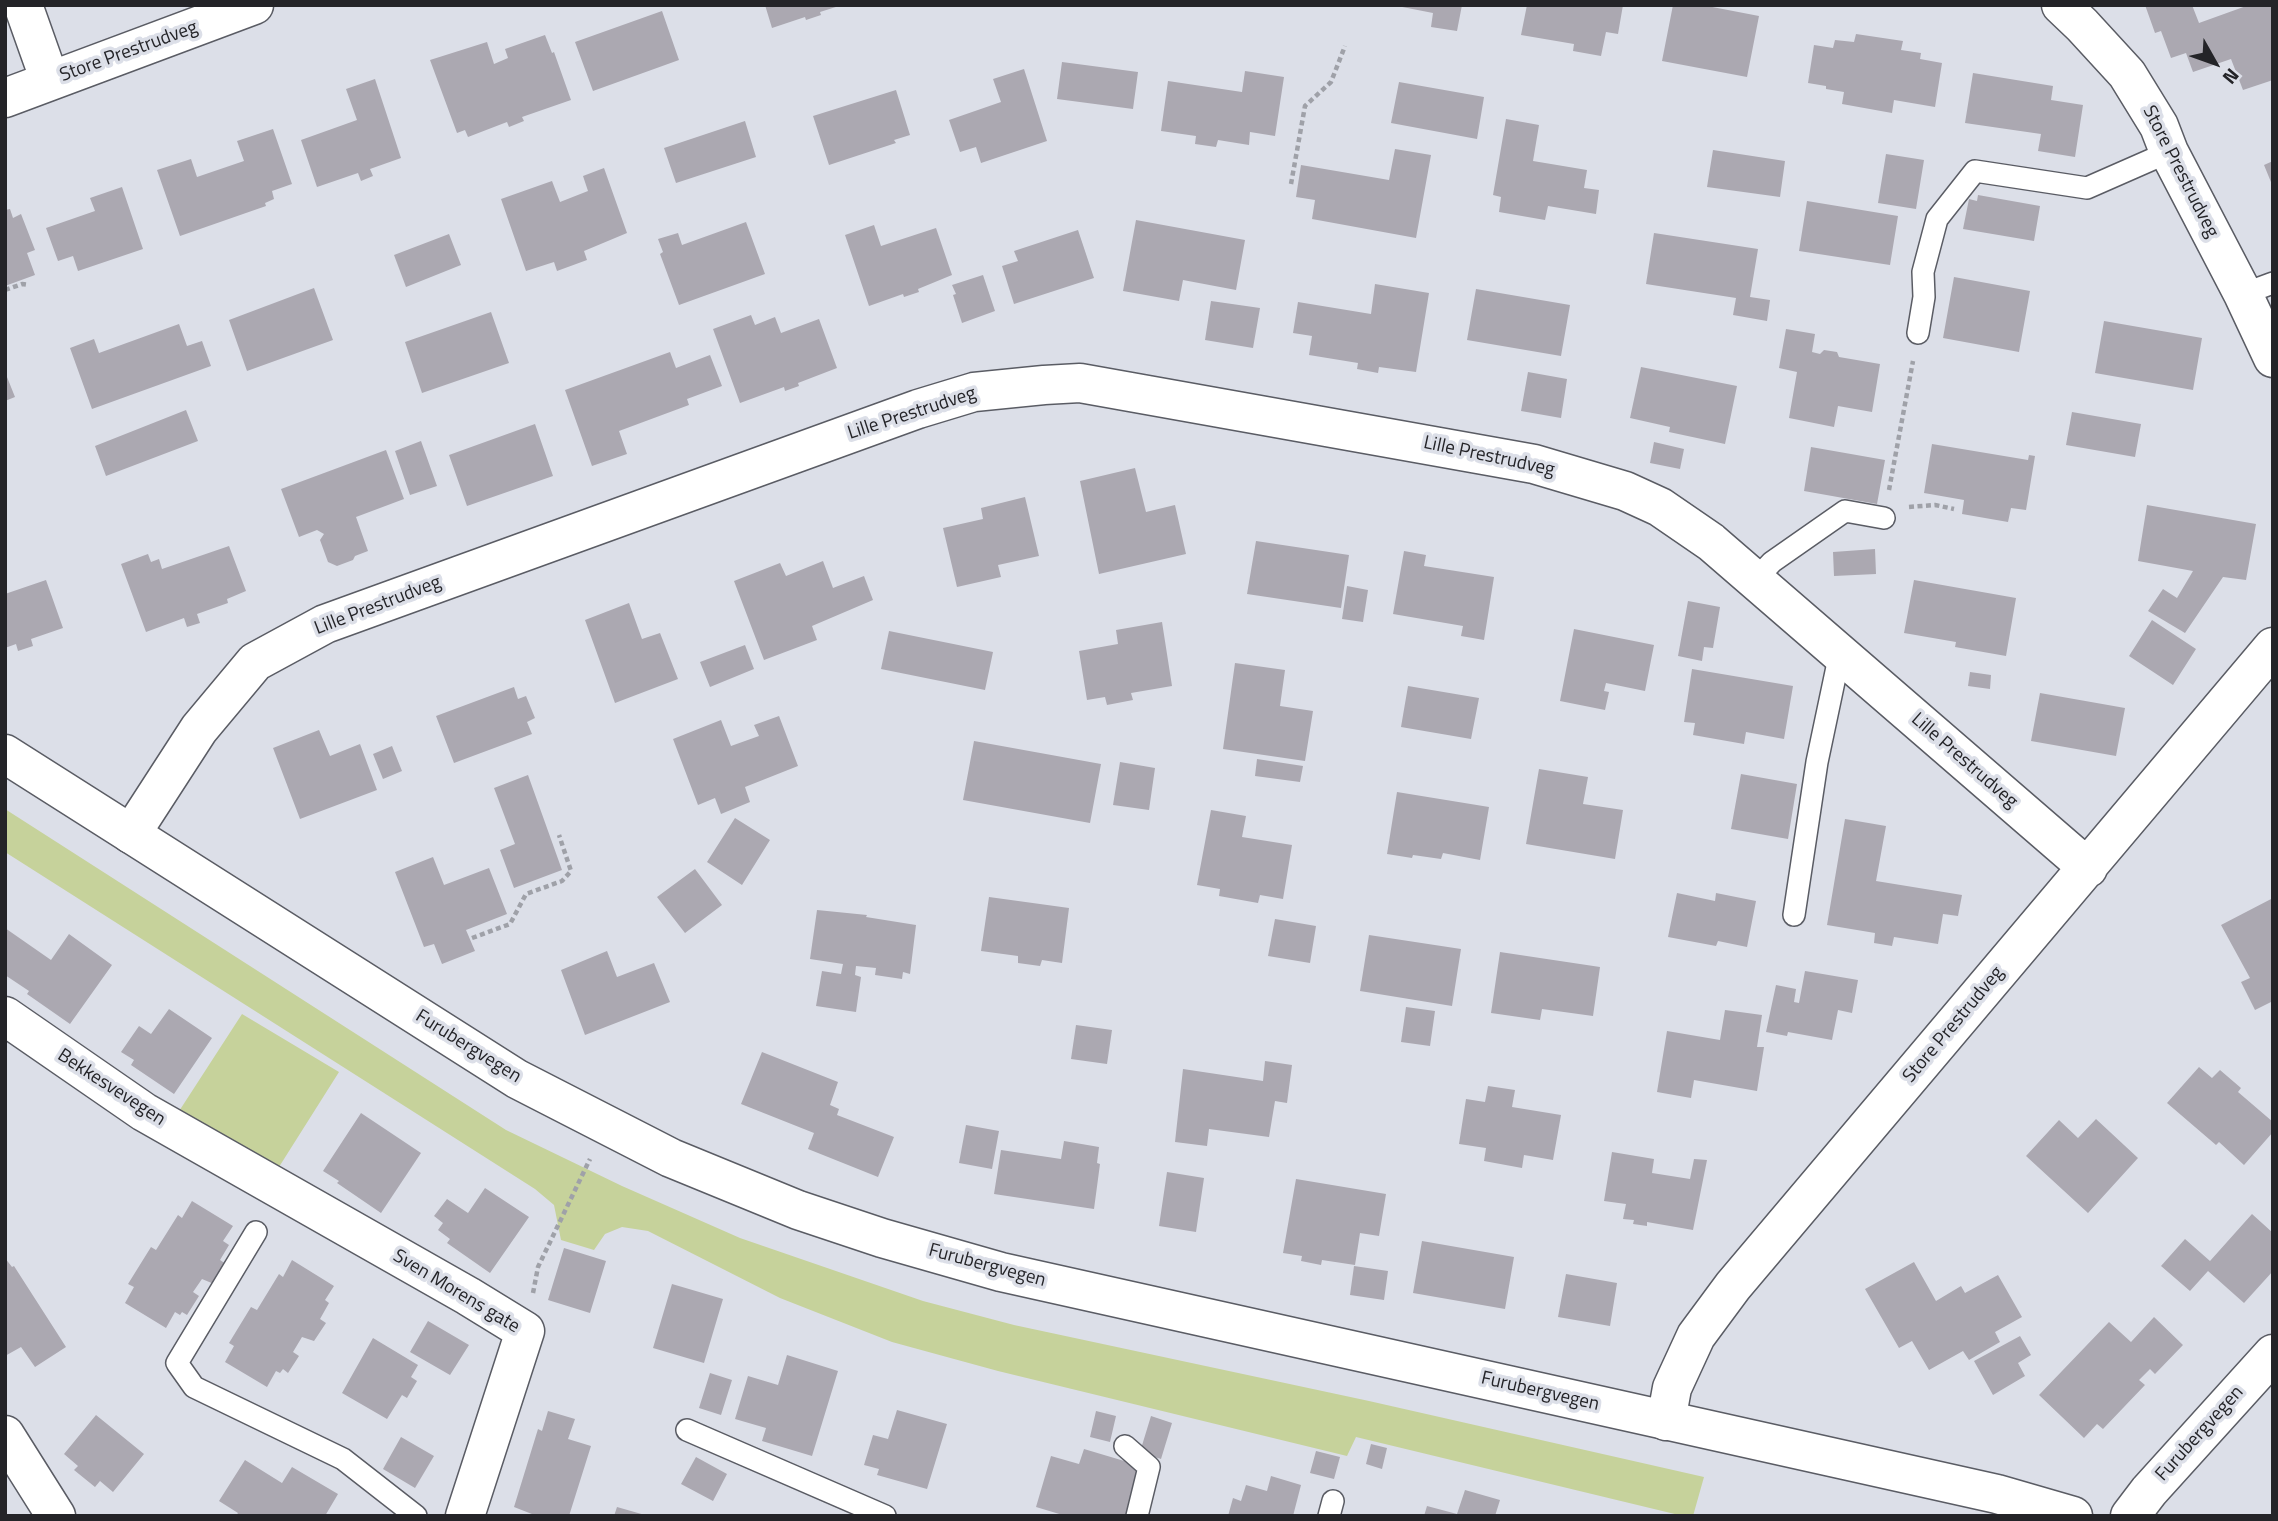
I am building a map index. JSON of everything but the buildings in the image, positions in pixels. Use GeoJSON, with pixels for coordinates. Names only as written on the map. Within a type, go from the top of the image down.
{"type":"FeatureCollection","features":[{"type":"Feature","properties":{"kind":"street"},"geometry":{"type":"LineString","coordinates":[[23,5],[50,81]]}},
{"type":"Feature","properties":{"kind":"street","name":"Store Prestrudveg"},"geometry":{"type":"LineString","coordinates":[[5,98],[254,5]]}},
{"type":"Feature","properties":{"kind":"street","name":"Store Prestrudveg"},"geometry":{"type":"LineString","coordinates":[[2061,5],[2127,74],[2159,127],[2169,152],[2258,288],[2273,358]]}},
{"type":"Feature","properties":{"kind":"street","name":"Lille Prestrudveg"},"geometry":{"type":"LineString","coordinates":[[131,834],[199,729],[255,662],[325,624],[918,409],[974,393],[1080,383],[1534,464],[1625,491],[1660,507],[1711,542],[2088,868]]}},
{"type":"Feature","properties":{"kind":"street","name":"Store Prestrudveg"},"geometry":{"type":"LineString","coordinates":[[1666,1421],[1672,1388],[1696,1336],[1733,1286],[2273,647]]}},
{"type":"Feature","properties":{"kind":"street","name":"Furubergvegen"},"geometry":{"type":"LineString","coordinates":[[5,754],[517,1079],[671,1158],[798,1210],[882,1238],[1001,1272],[1997,1494],[2073,1516]]}},
{"type":"Feature","properties":{"kind":"street","name":"Bekkesvevegen"},"geometry":{"type":"LineString","coordinates":[[5,1016],[144,1112],[220,1155]]}},
{"type":"Feature","properties":{"kind":"street","name":"Sven Morens gate"},"geometry":{"type":"LineString","coordinates":[[220,1155],[525,1331],[464,1516]]}},
{"type":"Feature","properties":{"kind":"street","name":"Furubergvegen"},"geometry":{"type":"LineString","coordinates":[[2130,1516],[2149,1491],[2273,1354]]}},
{"type":"Feature","properties":{"kind":"street"},"geometry":{"type":"LineString","coordinates":[[5,1435],[56,1516]]}},
{"type":"Feature","properties":{"kind":"lane"},"geometry":{"type":"LineString","coordinates":[[1918,333],[1924,297],[1923,272],[1937,219],[1975,171],[2087,188],[2169,152]]}},
{"type":"Feature","properties":{"kind":"lane"},"geometry":{"type":"LineString","coordinates":[[1755,580],[1772,562],[1845,511],[1885,514]]}},
{"type":"Feature","properties":{"kind":"lane"},"geometry":{"type":"LineString","coordinates":[[1794,915],[1817,762],[1840,653]]}},
{"type":"Feature","properties":{"kind":"lane"},"geometry":{"type":"LineString","coordinates":[[256,1232],[177,1363],[194,1387],[343,1459],[416,1516]]}},
{"type":"Feature","properties":{"kind":"lane"},"geometry":{"type":"LineString","coordinates":[[687,1430],[885,1516]]}},
{"type":"Feature","properties":{"kind":"lane"},"geometry":{"type":"LineString","coordinates":[[1125,1446],[1149,1467],[1137,1516]]}},
{"type":"Feature","properties":{"kind":"path"},"geometry":{"type":"LineString","coordinates":[[1291,184],[1305,106],[1331,82],[1345,46]]}},
{"type":"Feature","properties":{"kind":"path"},"geometry":{"type":"LineString","coordinates":[[5,290],[22,284],[29,285]]}},
{"type":"Feature","properties":{"kind":"path"},"geometry":{"type":"LineString","coordinates":[[1918,333],[1885,514],[1935,505],[1954,509]]}},
{"type":"Feature","properties":{"kind":"path"},"geometry":{"type":"LineString","coordinates":[[472,938],[510,924],[526,894],[562,881],[570,871],[559,835]]}},
{"type":"Feature","properties":{"kind":"path"},"geometry":{"type":"LineString","coordinates":[[538,1267],[590,1160]]}},
{"type":"Feature","properties":{"kind":"green space"},"geometry":{"type":"Polygon","coordinates":[[[5,809],[506,1130],[622,1186],[740,1238],[923,1301],[1014,1325],[1369,1401],[1704,1477],[1693,1516],[1683,1516],[1356,1437],[1347,1456],[998,1371],[892,1342],[780,1298],[648,1231],[622,1227],[605,1234],[594,1250],[561,1240],[554,1205],[535,1189],[5,852],[5,809]]]}},
{"type":"Feature","properties":{"kind":"green space"},"geometry":{"type":"Polygon","coordinates":[[[242,1014],[339,1072],[272,1178],[172,1122],[242,1014]]]}}]}
